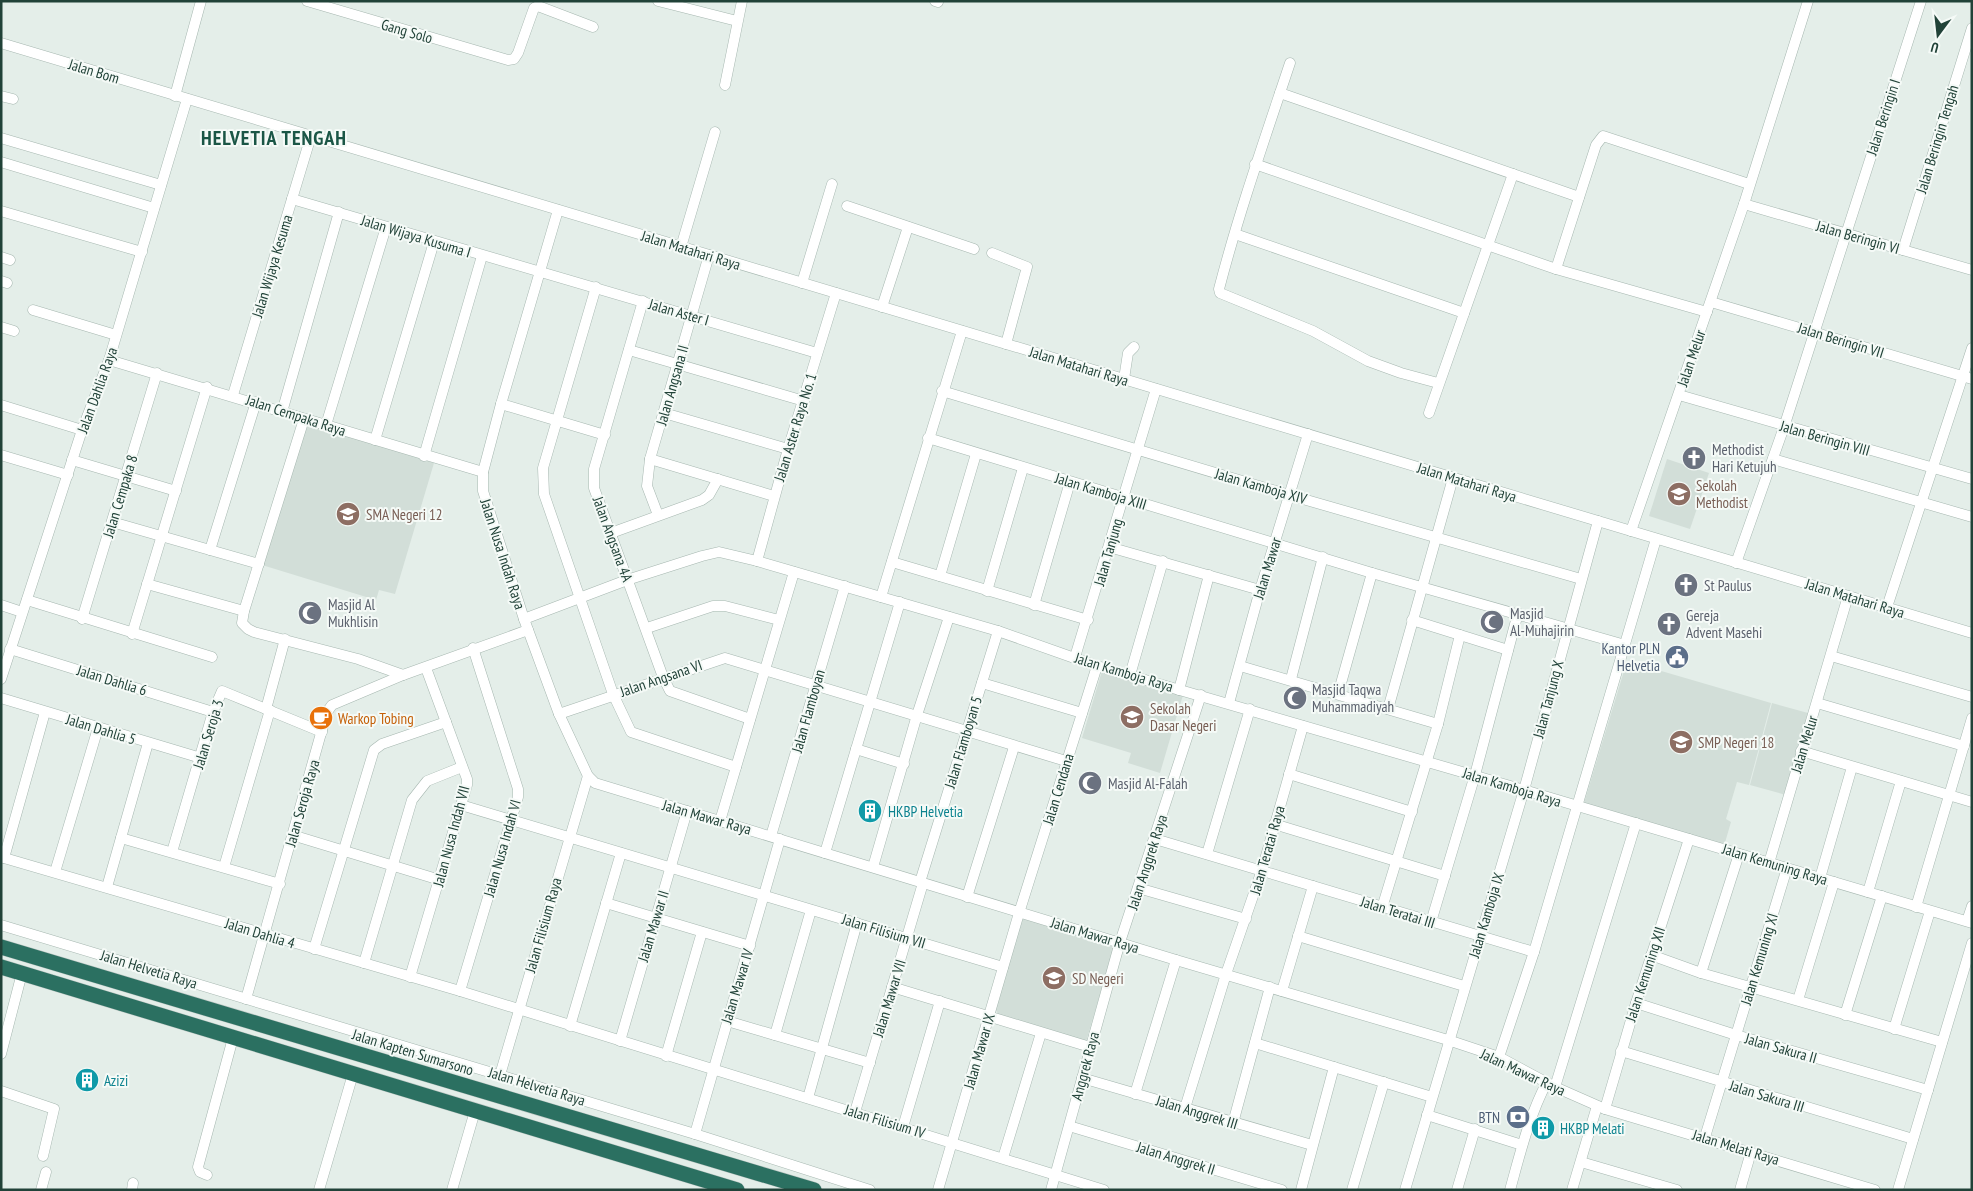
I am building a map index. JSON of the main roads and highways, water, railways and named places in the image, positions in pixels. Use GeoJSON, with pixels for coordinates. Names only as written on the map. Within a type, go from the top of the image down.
{"type":"FeatureCollection","features":[{"type":"Feature","properties":{"kind":"highway","name":"Jalan Kapten Sumarsono"},"geometry":{"type":"LineString","coordinates":[[1,947],[814,1190]]}},
{"type":"Feature","properties":{"kind":"highway"},"geometry":{"type":"LineString","coordinates":[[1,967],[354,1074],[474,1115],[578,1142],[737,1190]]}},
{"type":"Feature","properties":{"kind":"highway"},"geometry":{"type":"LineString","coordinates":[[578,1142],[584,1121]]}},
{"type":"Feature","properties":{"kind":"place","name":"Methodist Hari Ketujuh"},"geometry":{"type":"Point","coordinates":[1694,458]}},
{"type":"Feature","properties":{"kind":"place","name":"Sekolah Methodist"},"geometry":{"type":"Point","coordinates":[1679,494]}},
{"type":"Feature","properties":{"kind":"place","name":"SMA Negeri 12"},"geometry":{"type":"Point","coordinates":[348,514]}},
{"type":"Feature","properties":{"kind":"place","name":"St Paulus"},"geometry":{"type":"Point","coordinates":[1686,585]}},
{"type":"Feature","properties":{"kind":"place","name":"Masjid Al Mukhlisin"},"geometry":{"type":"Point","coordinates":[310,613]}},
{"type":"Feature","properties":{"kind":"place","name":"Masjid Al-Muhajirin"},"geometry":{"type":"Point","coordinates":[1492,622]}},
{"type":"Feature","properties":{"kind":"place","name":"Gereja Advent Masehi"},"geometry":{"type":"Point","coordinates":[1669,624]}},
{"type":"Feature","properties":{"kind":"place","name":"Kantor PLN Helvetia"},"geometry":{"type":"Point","coordinates":[1677,657]}},
{"type":"Feature","properties":{"kind":"place","name":"Masjid Taqwa Muhammadiyah"},"geometry":{"type":"Point","coordinates":[1295,698]}},
{"type":"Feature","properties":{"kind":"place","name":"Sekolah Dasar Negeri"},"geometry":{"type":"Point","coordinates":[1132,717]}},
{"type":"Feature","properties":{"kind":"place","name":"Warkop Tobing"},"geometry":{"type":"Point","coordinates":[321,718]}},
{"type":"Feature","properties":{"kind":"place","name":"SMP Negeri 18"},"geometry":{"type":"Point","coordinates":[1681,742]}},
{"type":"Feature","properties":{"kind":"place","name":"Masjid Al-Falah"},"geometry":{"type":"Point","coordinates":[1090,783]}},
{"type":"Feature","properties":{"kind":"place","name":"HKBP Helvetia"},"geometry":{"type":"Point","coordinates":[870,811]}},
{"type":"Feature","properties":{"kind":"place","name":"SD Negeri"},"geometry":{"type":"Point","coordinates":[1054,978]}},
{"type":"Feature","properties":{"kind":"place","name":"Azizi"},"geometry":{"type":"Point","coordinates":[87,1080]}},
{"type":"Feature","properties":{"kind":"place","name":"BTN"},"geometry":{"type":"Point","coordinates":[1518,1117]}},
{"type":"Feature","properties":{"kind":"place","name":"HKBP Melati"},"geometry":{"type":"Point","coordinates":[1543,1128]}},
{"type":"Feature","properties":{"kind":"district","name":"HELVETIA TENGAH"},"geometry":{"type":"Point","coordinates":[274,138]}}]}
